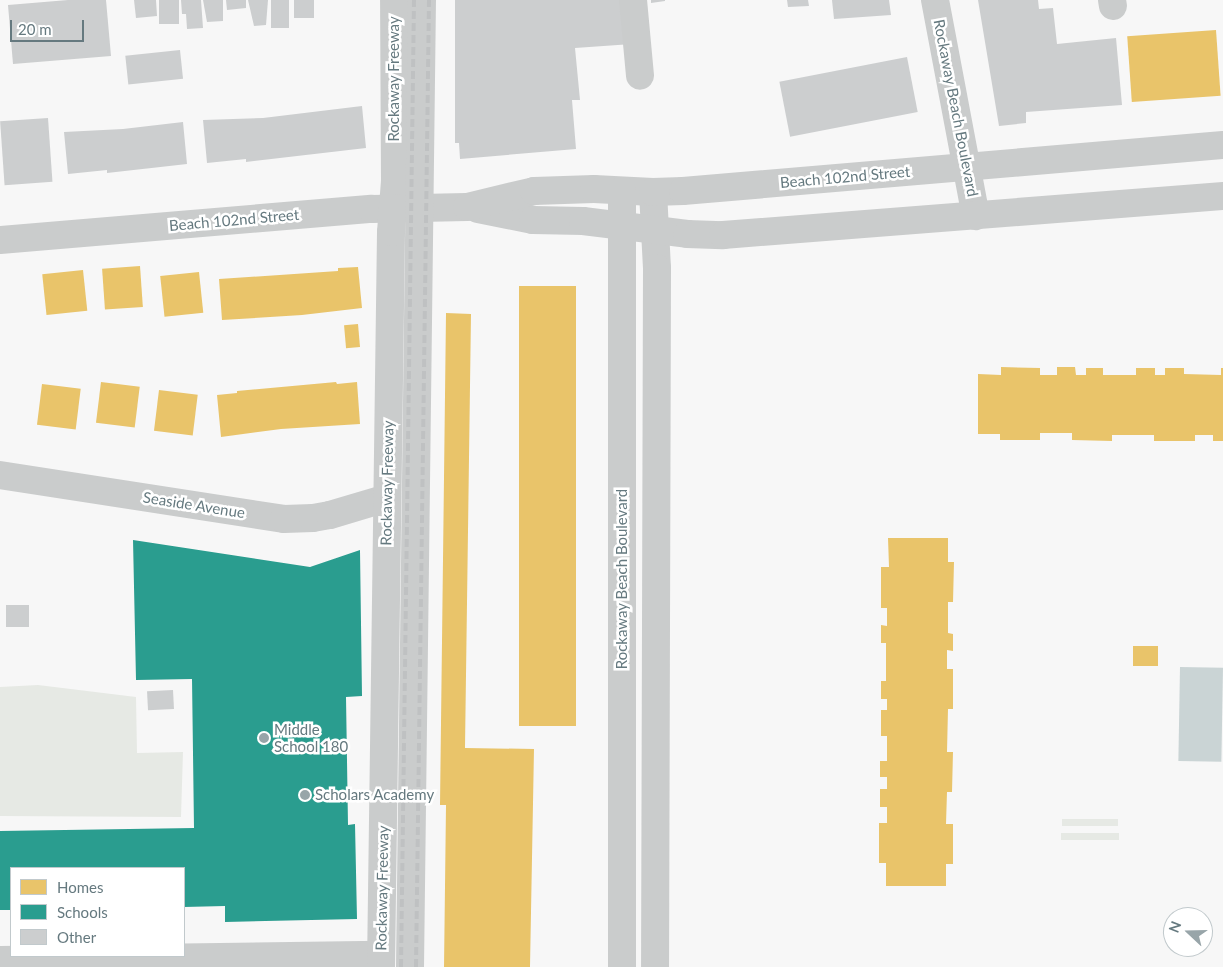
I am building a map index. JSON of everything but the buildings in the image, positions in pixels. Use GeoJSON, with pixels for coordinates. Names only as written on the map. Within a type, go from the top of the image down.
{"type":"FeatureCollection","features":[{"type":"Feature","properties":{"kind":"street","name":"Rockaway Freeway"},"geometry":{"type":"LineString","coordinates":[[381,961],[391,232],[395,182],[394,0]]}},
{"type":"Feature","properties":{"kind":"street","name":"Rockaway Freeway"},"geometry":{"type":"LineString","coordinates":[[410,967],[422,0]]}},
{"type":"Feature","properties":{"kind":"street"},"geometry":{"type":"LineString","coordinates":[[634,0],[640,76]]}},
{"type":"Feature","properties":{"kind":"street","name":"Rockaway Beach Boulevard"},"geometry":{"type":"LineString","coordinates":[[935,0],[976,216]]}},
{"type":"Feature","properties":{"kind":"street","name":"Beach 102nd Street"},"geometry":{"type":"LineString","coordinates":[[0,240],[393,208],[467,207],[534,191],[594,189],[652,192],[1223,145]]}},
{"type":"Feature","properties":{"kind":"street","name":"Rockaway Beach Boulevard"},"geometry":{"type":"LineString","coordinates":[[622,191],[622,967]]}},
{"type":"Feature","properties":{"kind":"street"},"geometry":{"type":"LineString","coordinates":[[652,192],[657,268],[656,967]]}},
{"type":"Feature","properties":{"kind":"street","name":"Beach 102nd Street"},"geometry":{"type":"LineString","coordinates":[[467,207],[533,220],[582,221],[706,235],[1223,196]]}},
{"type":"Feature","properties":{"kind":"street","name":"Seaside Avenue"},"geometry":{"type":"LineString","coordinates":[[0,474],[284,519],[313,518],[387,498]]}},
{"type":"Feature","properties":{"kind":"street"},"geometry":{"type":"LineString","coordinates":[[0,960],[381,961]]}},
{"type":"Feature","properties":{"kind":"shaded area"},"geometry":{"type":"Polygon","coordinates":[[[1180,667],[1223,668],[1221,762],[1178,761],[1180,667]]]}},
{"type":"Feature","properties":{"kind":"shaded area"},"geometry":{"type":"Polygon","coordinates":[[[38,685],[136,697],[137,753],[183,752],[181,817],[0,816],[0,687],[38,685]]]}},
{"type":"Feature","properties":{"kind":"shaded area"},"geometry":{"type":"Polygon","coordinates":[[[1062,819],[1118,819],[1118,826],[1062,826],[1062,819]]]}},
{"type":"Feature","properties":{"kind":"shaded area"},"geometry":{"type":"Polygon","coordinates":[[[1061,833],[1119,833],[1119,840],[1061,840],[1061,833]]]}},
{"type":"Feature","properties":{"kind":"railway"},"geometry":{"type":"LineString","coordinates":[[401,967],[414,0]]}},
{"type":"Feature","properties":{"kind":"railway"},"geometry":{"type":"LineString","coordinates":[[416,967],[429,0]]}},
{"type":"Feature","properties":{"kind":"place","name":"Middle School 180"},"geometry":{"type":"Point","coordinates":[264,738]}},
{"type":"Feature","properties":{"kind":"place","name":"Scholars Academy"},"geometry":{"type":"Point","coordinates":[305,795]}}]}
